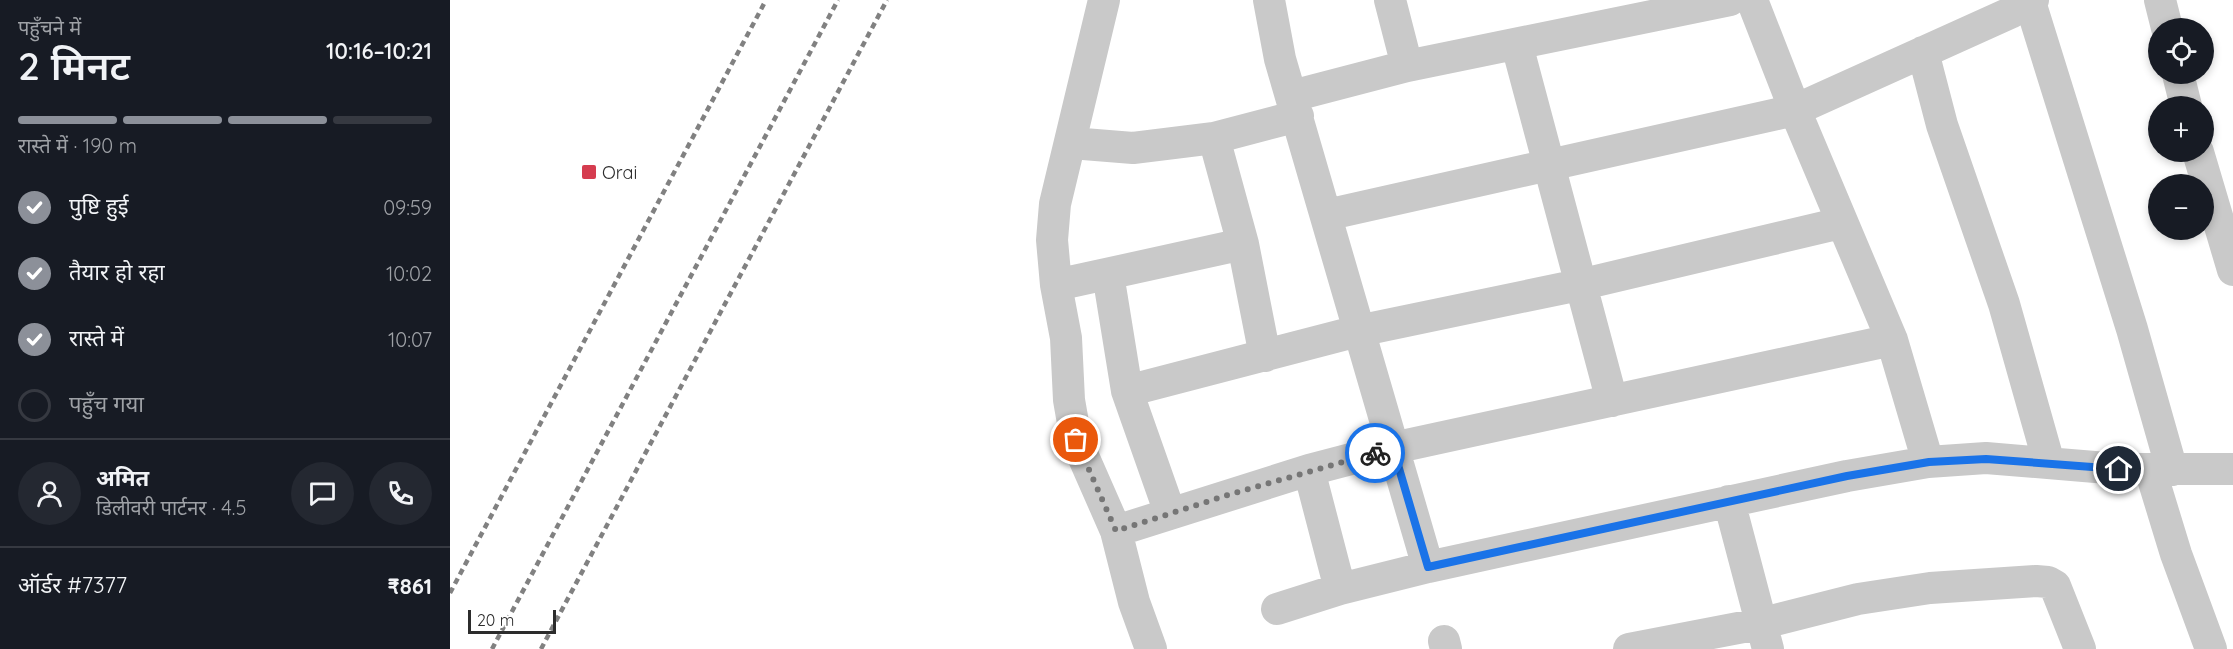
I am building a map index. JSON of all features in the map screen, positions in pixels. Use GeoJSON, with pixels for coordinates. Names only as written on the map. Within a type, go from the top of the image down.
{"type":"FeatureCollection","features":[{"type":"Feature","properties":{"kind":"street"},"geometry":{"type":"LineString","coordinates":[[1104,0],[1055,204],[1053,240],[1056,285],[1066,338],[1069,400],[1076,440],[1116,531],[1134,602],[1150,649]]}},
{"type":"Feature","properties":{"kind":"street"},"geometry":{"type":"LineString","coordinates":[[1269,0],[1280,59],[1428,567]]}},
{"type":"Feature","properties":{"kind":"street"},"geometry":{"type":"LineString","coordinates":[[1390,0],[1407,66]]}},
{"type":"Feature","properties":{"kind":"street"},"geometry":{"type":"LineString","coordinates":[[1071,143],[1133,148],[1214,138],[1407,66],[1730,0]]}},
{"type":"Feature","properties":{"kind":"street"},"geometry":{"type":"LineString","coordinates":[[1752,0],[1794,110],[1892,340],[1929,462]]}},
{"type":"Feature","properties":{"kind":"street"},"geometry":{"type":"LineString","coordinates":[[2160,0],[2164,18]]}},
{"type":"Feature","properties":{"kind":"street"},"geometry":{"type":"LineString","coordinates":[[1326,215],[1794,110],[2032,1],[2161,470],[2176,554],[2211,649]]}},
{"type":"Feature","properties":{"kind":"street"},"geometry":{"type":"LineString","coordinates":[[1516,45],[1611,401]]}},
{"type":"Feature","properties":{"kind":"street"},"geometry":{"type":"LineString","coordinates":[[1923,52],[1942,125],[2004,304],[2049,463]]}},
{"type":"Feature","properties":{"kind":"street"},"geometry":{"type":"LineString","coordinates":[[1214,138],[1243,244],[1264,356]]}},
{"type":"Feature","properties":{"kind":"street"},"geometry":{"type":"LineString","coordinates":[[2201,162],[2233,270]]}},
{"type":"Feature","properties":{"kind":"street"},"geometry":{"type":"LineString","coordinates":[[1127,391],[1358,331],[1580,285],[1841,223]]}},
{"type":"Feature","properties":{"kind":"street"},"geometry":{"type":"LineString","coordinates":[[1056,285],[1243,244]]}},
{"type":"Feature","properties":{"kind":"street"},"geometry":{"type":"LineString","coordinates":[[1108,274],[1127,391],[1170,513]]}},
{"type":"Feature","properties":{"kind":"street"},"geometry":{"type":"LineString","coordinates":[[1116,531],[1309,470],[1393,448],[1892,340]]}},
{"type":"Feature","properties":{"kind":"street"},"geometry":{"type":"LineString","coordinates":[[1277,609],[1340,589],[1428,567],[1847,476],[1929,462],[1986,459],[2161,470],[2233,469]]}},
{"type":"Feature","properties":{"kind":"street"},"geometry":{"type":"LineString","coordinates":[[1309,470],[1340,589]]}},
{"type":"Feature","properties":{"kind":"street"},"geometry":{"type":"LineString","coordinates":[[1729,501],[1763,637]]}},
{"type":"Feature","properties":{"kind":"street"},"geometry":{"type":"LineString","coordinates":[[1629,649],[1763,637],[1858,599],[1890,593],[2048,582],[2055,586],[2061,598],[2080,649]]}},
{"type":"Feature","properties":{"kind":"railway"},"geometry":{"type":"LineString","coordinates":[[450,593],[766,0]]}},
{"type":"Feature","properties":{"kind":"railway"},"geometry":{"type":"LineString","coordinates":[[492,649],[838,0]]}},
{"type":"Feature","properties":{"kind":"railway"},"geometry":{"type":"LineString","coordinates":[[541,649],[887,0]]}},
{"type":"Feature","properties":{"kind":"way so far"},"geometry":{"type":"LineString","coordinates":[[1076,440],[1116,531],[1309,470],[1375,453]]}},
{"type":"Feature","properties":{"kind":"place","name":"Orai"},"geometry":{"type":"Point","coordinates":[589,172]}},
{"type":"Feature","properties":{"kind":"route"},"geometry":{"type":"LineString","coordinates":[[1375,453],[1393,448],[1428,567],[1847,476],[1929,462],[1986,459],[2119,469]]}}]}
